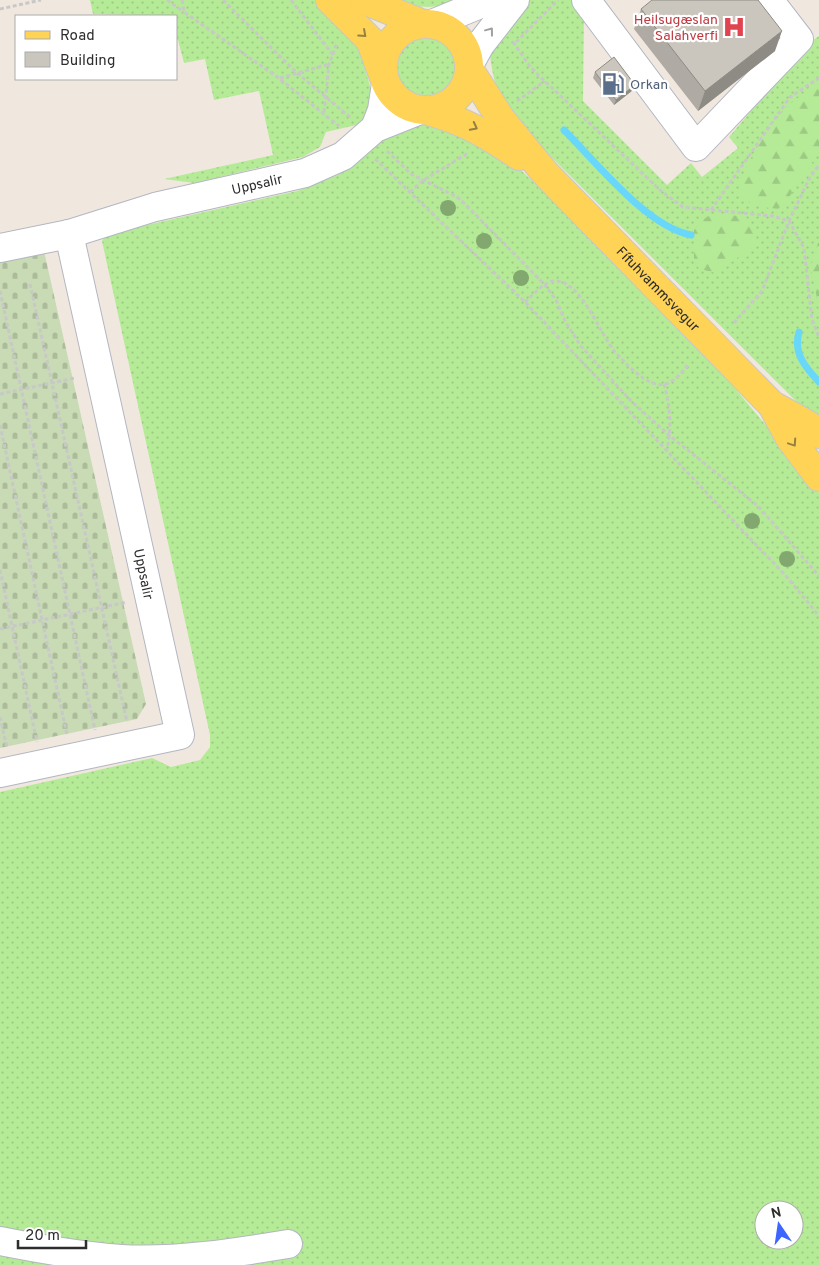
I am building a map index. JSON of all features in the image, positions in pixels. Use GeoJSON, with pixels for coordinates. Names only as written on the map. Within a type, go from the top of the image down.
{"type":"FeatureCollection","features":[{"type":"Feature","properties":{"kind":"main road"},"geometry":{"type":"LineString","coordinates":[[330,0],[370,40],[385,80],[394,97],[406,106],[424,111],[445,106],[456,99],[464,89],[469,67],[466,50],[458,38],[446,29],[364,0]]}},
{"type":"Feature","properties":{"kind":"main road"},"geometry":{"type":"LineString","coordinates":[[385,80],[384,61],[388,47],[397,36],[409,28],[428,24]]}},
{"type":"Feature","properties":{"kind":"main road","name":"Fífuhvammsvegur"},"geometry":{"type":"LineString","coordinates":[[469,67],[501,119],[545,173],[772,405],[810,426],[819,434]]}},
{"type":"Feature","properties":{"kind":"main road","name":"Fífuhvammsvegur"},"geometry":{"type":"LineString","coordinates":[[424,111],[466,123],[488,134],[545,173]]}},
{"type":"Feature","properties":{"kind":"main road","name":"Fífuhvammsvegur"},"geometry":{"type":"LineString","coordinates":[[772,405],[789,438],[819,477]]}},
{"type":"Feature","properties":{"kind":"street"},"geometry":{"type":"LineString","coordinates":[[428,24],[490,0]]}},
{"type":"Feature","properties":{"kind":"street"},"geometry":{"type":"LineString","coordinates":[[469,67],[480,45],[515,0]]}},
{"type":"Feature","properties":{"kind":"street"},"geometry":{"type":"LineString","coordinates":[[586,0],[696,147],[799,39],[769,0]]}},
{"type":"Feature","properties":{"kind":"street"},"geometry":{"type":"LineString","coordinates":[[368,135],[382,110],[385,80]]}},
{"type":"Feature","properties":{"kind":"street","name":"Uppsalir"},"geometry":{"type":"LineString","coordinates":[[0,248],[69,234],[155,207],[305,173],[343,156],[368,135],[424,111]]}},
{"type":"Feature","properties":{"kind":"street","name":"Uppsalir"},"geometry":{"type":"LineString","coordinates":[[6,772],[180,735],[69,234]]}},
{"type":"Feature","properties":{"kind":"street"},"geometry":{"type":"LineString","coordinates":[[0,1240],[52,1251],[122,1259],[209,1256],[288,1244]]}},
{"type":"Feature","properties":{"kind":"path"},"geometry":{"type":"LineString","coordinates":[[0,9],[41,0]]}},
{"type":"Feature","properties":{"kind":"path"},"geometry":{"type":"LineString","coordinates":[[167,0],[210,32],[280,78],[324,113],[368,135],[410,192],[525,302],[786,576],[819,616]]}},
{"type":"Feature","properties":{"kind":"path"},"geometry":{"type":"LineString","coordinates":[[182,0],[184,12]]}},
{"type":"Feature","properties":{"kind":"path"},"geometry":{"type":"LineString","coordinates":[[223,0],[297,73],[326,96],[422,181],[457,197],[544,285],[556,300],[565,321],[580,345],[631,401],[670,436],[758,506],[819,576]]}},
{"type":"Feature","properties":{"kind":"path"},"geometry":{"type":"LineString","coordinates":[[291,0],[334,55]]}},
{"type":"Feature","properties":{"kind":"path"},"geometry":{"type":"LineString","coordinates":[[515,44],[558,0]]}},
{"type":"Feature","properties":{"kind":"path"},"geometry":{"type":"LineString","coordinates":[[324,113],[329,64],[334,55],[338,38]]}},
{"type":"Feature","properties":{"kind":"path"},"geometry":{"type":"LineString","coordinates":[[507,39],[515,44],[531,68],[661,191],[683,207],[774,216],[789,221],[804,248],[812,320],[819,337]]}},
{"type":"Feature","properties":{"kind":"path"},"geometry":{"type":"LineString","coordinates":[[280,78],[329,64]]}},
{"type":"Feature","properties":{"kind":"path"},"geometry":{"type":"LineString","coordinates":[[711,210],[790,96],[819,78]]}},
{"type":"Feature","properties":{"kind":"path"},"geometry":{"type":"LineString","coordinates":[[510,106],[545,81]]}},
{"type":"Feature","properties":{"kind":"path"},"geometry":{"type":"LineString","coordinates":[[410,192],[422,181],[472,151]]}},
{"type":"Feature","properties":{"kind":"path"},"geometry":{"type":"LineString","coordinates":[[734,323],[762,291],[789,221],[810,177],[819,165]]}},
{"type":"Feature","properties":{"kind":"path"},"geometry":{"type":"LineString","coordinates":[[525,302],[544,285],[554,280],[559,281],[575,290],[614,351],[648,381],[664,384],[671,382],[688,365]]}},
{"type":"Feature","properties":{"kind":"path"},"geometry":{"type":"LineString","coordinates":[[30,284],[132,745]]}},
{"type":"Feature","properties":{"kind":"path"},"geometry":{"type":"LineString","coordinates":[[0,291],[100,752]]}},
{"type":"Feature","properties":{"kind":"path"},"geometry":{"type":"LineString","coordinates":[[0,394],[100,372]]}},
{"type":"Feature","properties":{"kind":"path"},"geometry":{"type":"LineString","coordinates":[[664,384],[670,416],[670,436],[666,450]]}},
{"type":"Feature","properties":{"kind":"path"},"geometry":{"type":"LineString","coordinates":[[0,425],[72,758]]}},
{"type":"Feature","properties":{"kind":"path"},"geometry":{"type":"LineString","coordinates":[[0,570],[42,764]]}},
{"type":"Feature","properties":{"kind":"path"},"geometry":{"type":"LineString","coordinates":[[0,628],[149,597]]}},
{"type":"Feature","properties":{"kind":"path"},"geometry":{"type":"LineString","coordinates":[[0,717],[6,772]]}},
{"type":"Feature","properties":{"kind":"green space"},"geometry":{"type":"Polygon","coordinates":[[[90,0],[318,0],[355,41],[371,89],[370,103],[361,124],[326,132],[320,147],[303,157],[195,183],[164,179],[273,155],[259,91],[214,100],[205,59],[184,63],[178,40],[178,15],[93,14],[90,0]]]}},
{"type":"Feature","properties":{"kind":"green space"},"geometry":{"type":"Polygon","coordinates":[[[382,0],[461,0],[441,6],[421,7],[382,0]]]}},
{"type":"Feature","properties":{"kind":"green space"},"geometry":{"type":"Polygon","coordinates":[[[525,0],[573,0],[584,13],[583,101],[667,185],[691,163],[702,177],[738,148],[729,137],[808,44],[819,36],[819,424],[515,121],[498,90],[490,55],[525,0]]]}},
{"type":"Feature","properties":{"kind":"green space"},"geometry":{"type":"Polygon","coordinates":[[[419,36],[431,36],[447,45],[454,55],[456,67],[454,79],[447,89],[431,98],[419,98],[408,93],[399,84],[394,73],[394,61],[399,50],[408,41],[419,36]]]}},
{"type":"Feature","properties":{"kind":"green space"},"geometry":{"type":"Polygon","coordinates":[[[819,84],[819,152],[788,199],[778,209],[750,203],[742,197],[740,189],[742,178],[756,150],[787,107],[819,84]]]}},
{"type":"Feature","properties":{"kind":"green space"},"geometry":{"type":"Polygon","coordinates":[[[425,124],[492,147],[523,172],[692,337],[780,442],[819,493],[819,1265],[0,1265],[0,792],[152,758],[171,767],[200,760],[210,747],[210,735],[102,241],[107,234],[297,191],[338,175],[375,144],[400,131],[425,124]]]}},
{"type":"Feature","properties":{"kind":"green space"},"geometry":{"type":"Polygon","coordinates":[[[716,213],[746,217],[755,230],[754,246],[716,273],[700,269],[694,263],[694,230],[705,218],[716,213]]]}},
{"type":"Feature","properties":{"kind":"green space"},"geometry":{"type":"Polygon","coordinates":[[[819,243],[819,309],[811,267],[819,243]]]}},
{"type":"Feature","properties":{"kind":"green space"},"geometry":{"type":"Polygon","coordinates":[[[44,251],[146,704],[137,719],[0,748],[0,261],[44,251]]]}},
{"type":"Feature","properties":{"kind":"building"},"geometry":{"type":"Polygon","coordinates":[[[652,0],[758,0],[782,31],[705,91],[641,9],[652,0]]]}},
{"type":"Feature","properties":{"kind":"building"},"geometry":{"type":"Polygon","coordinates":[[[614,57],[635,85],[616,100],[595,72],[614,57]]]}},
{"type":"Feature","properties":{"kind":"waterway"},"geometry":{"type":"LineString","coordinates":[[564,130],[623,192],[640,207],[674,230],[691,235]]}},
{"type":"Feature","properties":{"kind":"waterway"},"geometry":{"type":"LineString","coordinates":[[799,332],[798,347],[801,359],[819,382]]}},
{"type":"Feature","properties":{"kind":"place","name":"Heilsugæslan Salahverfi"},"geometry":{"type":"Point","coordinates":[734,27]}},
{"type":"Feature","properties":{"kind":"place","name":"Orkan"},"geometry":{"type":"Point","coordinates":[613,84]}}]}
